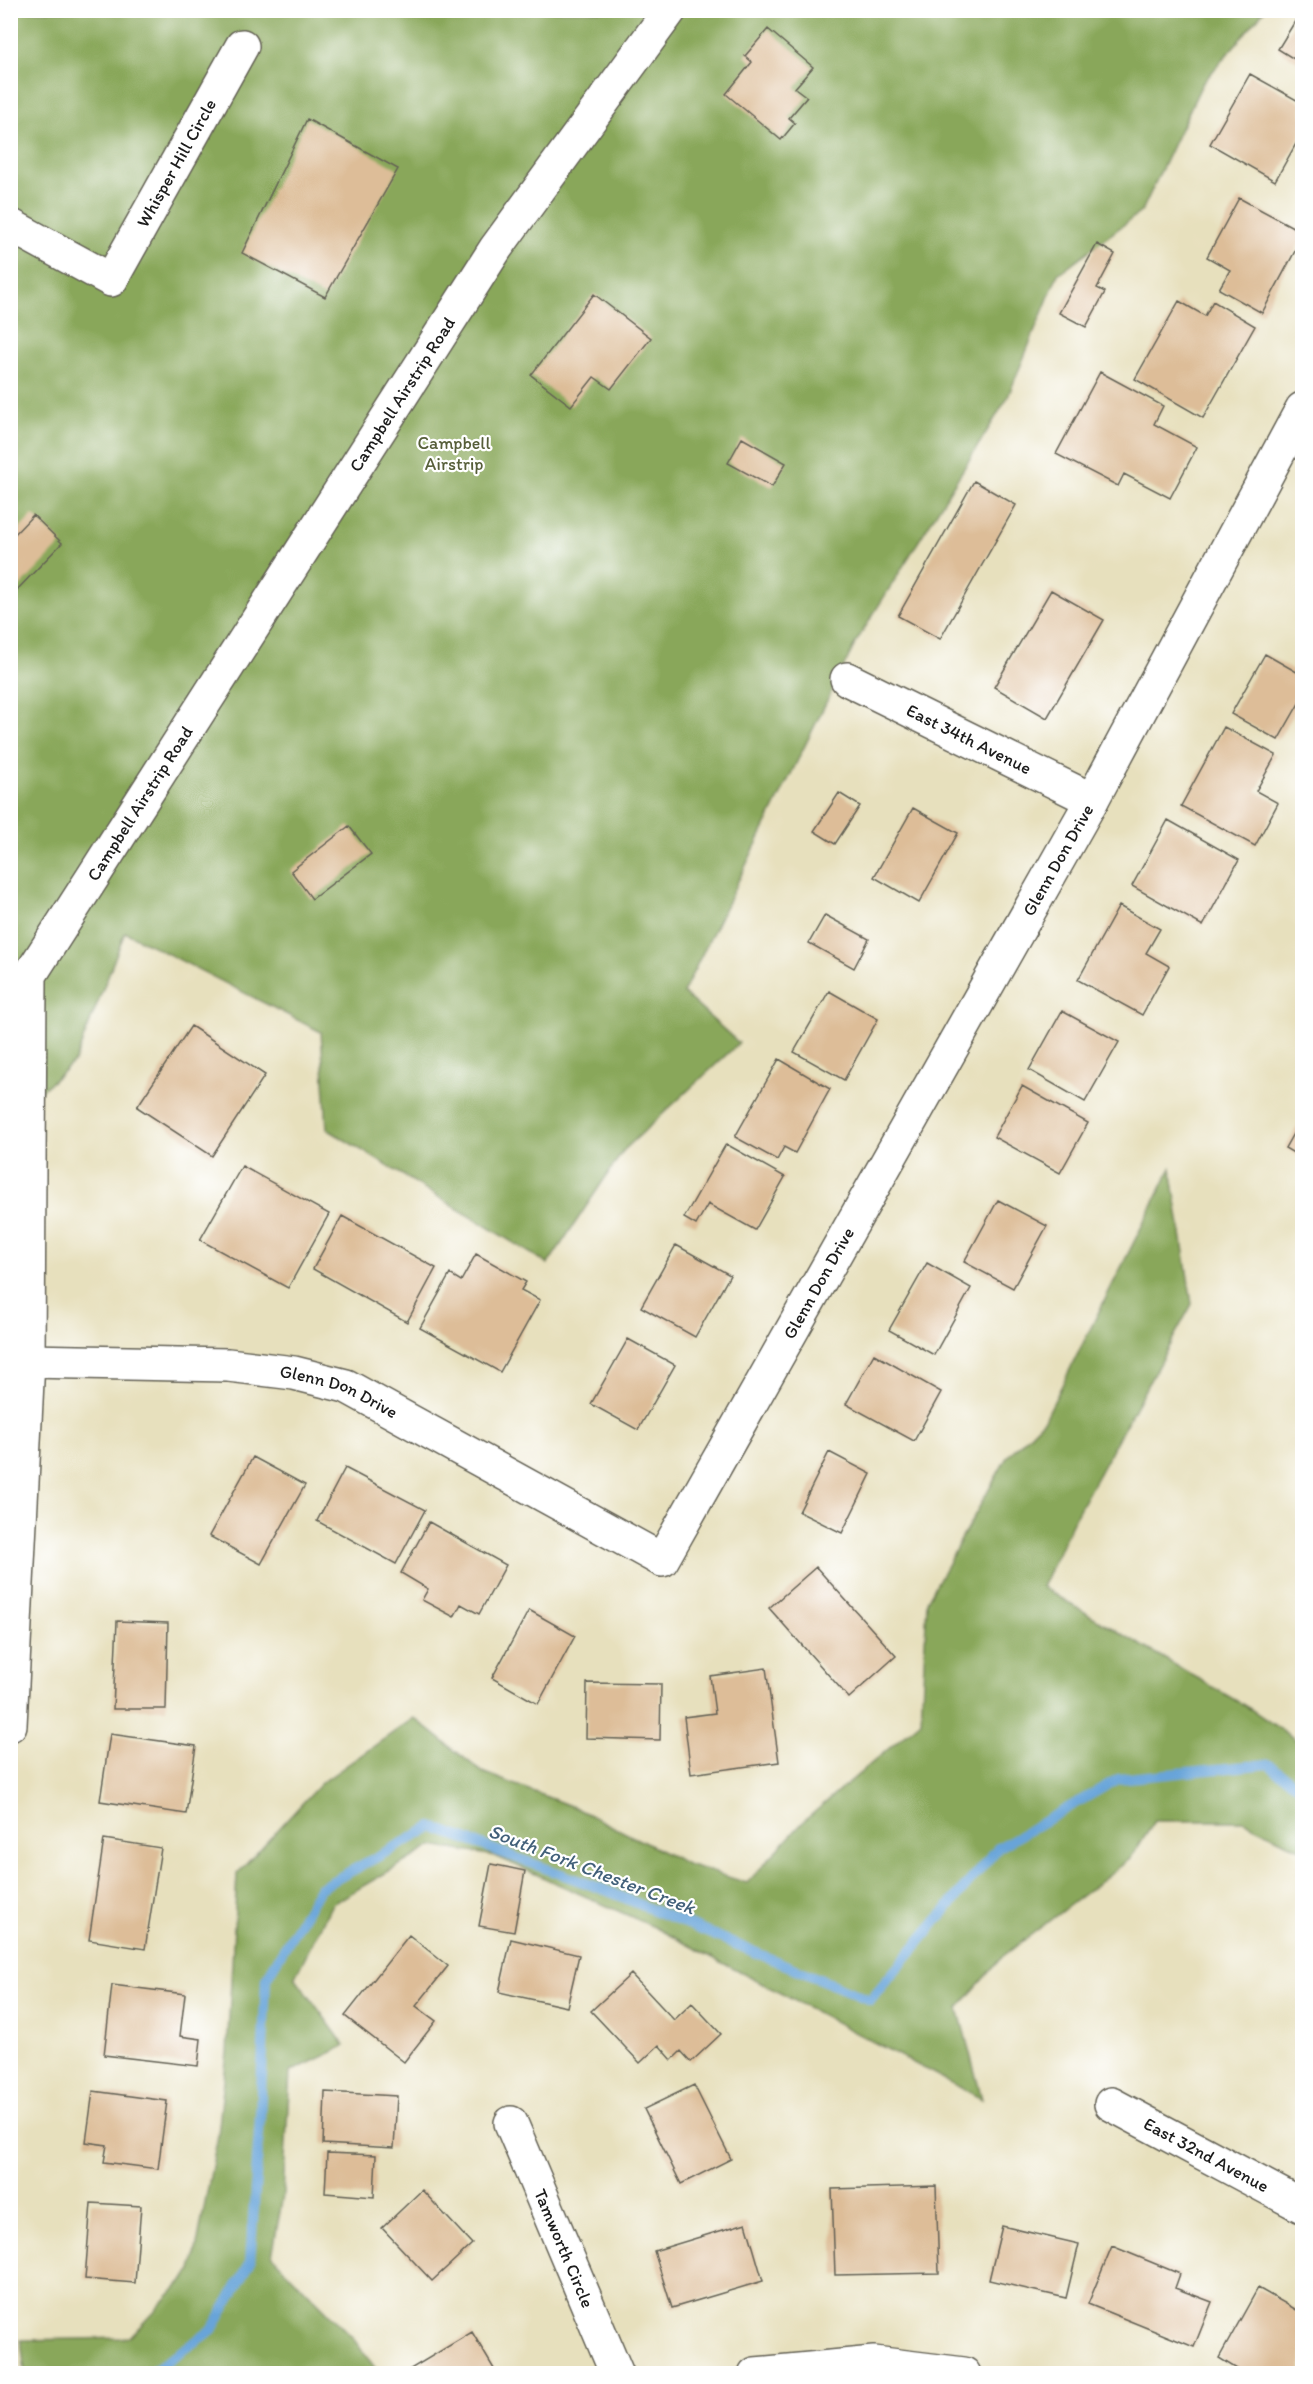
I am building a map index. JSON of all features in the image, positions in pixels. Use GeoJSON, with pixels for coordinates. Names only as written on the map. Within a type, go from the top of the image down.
{"type":"FeatureCollection","features":[{"type":"Feature","properties":{"kind":"street","name":"Campbell Airstrip Road"},"geometry":{"type":"LineString","coordinates":[[10,1725],[28,1361],[20,1213],[30,975],[496,248],[670,10]]}},
{"type":"Feature","properties":{"kind":"street","name":"Whisper Hill Circle"},"geometry":{"type":"LineString","coordinates":[[10,225],[111,280],[242,46]]}},
{"type":"Feature","properties":{"kind":"street","name":"Glenn Don Drive"},"geometry":{"type":"LineString","coordinates":[[28,1361],[228,1365],[294,1373],[346,1386],[662,1560],[1092,800],[1302,409]]}},
{"type":"Feature","properties":{"kind":"street","name":"East 34th Avenue"},"geometry":{"type":"LineString","coordinates":[[847,679],[1092,800]]}},
{"type":"Feature","properties":{"kind":"street","name":"East 32nd Avenue"},"geometry":{"type":"LineString","coordinates":[[1111,2104],[1302,2206]]}},
{"type":"Feature","properties":{"kind":"street","name":"Tamworth Circle"},"geometry":{"type":"LineString","coordinates":[[511,2123],[616,2373]]}},
{"type":"Feature","properties":{"kind":"street"},"geometry":{"type":"LineString","coordinates":[[755,2373],[874,2363],[963,2373]]}},
{"type":"Feature","properties":{"kind":"green space","name":"Campbell Airstrip"},"geometry":{"type":"Polygon","coordinates":[[[11,11],[1264,11],[1202,84],[1142,211],[1058,274],[1007,399],[856,642],[683,993],[739,1043],[623,1151],[548,1264],[327,1129],[321,1032],[125,932],[75,1061],[11,1117],[11,11]]]}},
{"type":"Feature","properties":{"kind":"green space"},"geometry":{"type":"Polygon","coordinates":[[[1171,1168],[1192,1304],[1076,1515],[1042,1587],[1252,1710],[1302,1744],[1302,1850],[1243,1821],[1155,1821],[1130,1859],[1002,1957],[958,2008],[982,2099],[654,1927],[495,1856],[432,1846],[332,1904],[295,1977],[345,2046],[290,2072],[283,2195],[272,2256],[352,2337],[379,2373],[25,2373],[21,2340],[129,2338],[192,2271],[218,2135],[227,2052],[237,1874],[320,1784],[414,1718],[482,1772],[576,1808],[687,1864],[747,1883],[804,1821],[921,1721],[927,1601],[1007,1457],[1045,1419],[1171,1168]]]}},
{"type":"Feature","properties":{"kind":"building"},"geometry":{"type":"Polygon","coordinates":[[[1302,10],[1302,64],[1278,49],[1302,10]]]}},
{"type":"Feature","properties":{"kind":"building"},"geometry":{"type":"Polygon","coordinates":[[[768,29],[813,67],[795,88],[807,97],[789,118],[795,123],[781,140],[726,94],[752,62],[745,56],[768,29]]]}},
{"type":"Feature","properties":{"kind":"building"},"geometry":{"type":"Polygon","coordinates":[[[1250,74],[1302,103],[1302,133],[1275,181],[1210,144],[1250,74]]]}},
{"type":"Feature","properties":{"kind":"building"},"geometry":{"type":"Polygon","coordinates":[[[307,119],[398,169],[325,297],[242,253],[307,119]]]}},
{"type":"Feature","properties":{"kind":"building"},"geometry":{"type":"Polygon","coordinates":[[[1239,198],[1302,232],[1302,238],[1262,313],[1219,289],[1230,270],[1207,257],[1239,198]]]}},
{"type":"Feature","properties":{"kind":"building"},"geometry":{"type":"Polygon","coordinates":[[[1097,244],[1115,254],[1097,288],[1105,292],[1086,327],[1059,313],[1097,244]]]}},
{"type":"Feature","properties":{"kind":"building"},"geometry":{"type":"Polygon","coordinates":[[[594,294],[651,338],[611,389],[594,377],[571,406],[531,375],[594,294]]]}},
{"type":"Feature","properties":{"kind":"building"},"geometry":{"type":"Polygon","coordinates":[[[1179,301],[1205,316],[1213,301],[1255,326],[1203,418],[1135,379],[1179,301]]]}},
{"type":"Feature","properties":{"kind":"building"},"geometry":{"type":"Polygon","coordinates":[[[1100,372],[1163,406],[1154,424],[1197,447],[1170,498],[1124,474],[1118,486],[1056,454],[1100,372]]]}},
{"type":"Feature","properties":{"kind":"building"},"geometry":{"type":"Polygon","coordinates":[[[742,438],[786,463],[772,487],[728,463],[742,438]]]}},
{"type":"Feature","properties":{"kind":"building"},"geometry":{"type":"Polygon","coordinates":[[[974,481],[1016,505],[940,639],[898,616],[974,481]]]}},
{"type":"Feature","properties":{"kind":"building"},"geometry":{"type":"Polygon","coordinates":[[[33,515],[62,543],[13,594],[10,592],[10,539],[33,515]]]}},
{"type":"Feature","properties":{"kind":"building"},"geometry":{"type":"Polygon","coordinates":[[[1051,590],[1104,620],[1047,718],[994,687],[1051,590]]]}},
{"type":"Feature","properties":{"kind":"building"},"geometry":{"type":"Polygon","coordinates":[[[1265,654],[1302,675],[1302,698],[1278,740],[1231,714],[1265,654]]]}},
{"type":"Feature","properties":{"kind":"building"},"geometry":{"type":"Polygon","coordinates":[[[1224,727],[1276,755],[1256,791],[1278,803],[1255,846],[1181,806],[1224,727]]]}},
{"type":"Feature","properties":{"kind":"building"},"geometry":{"type":"Polygon","coordinates":[[[839,793],[860,806],[835,844],[814,831],[839,793]]]}},
{"type":"Feature","properties":{"kind":"building"},"geometry":{"type":"Polygon","coordinates":[[[913,808],[958,833],[919,903],[874,877],[913,808]]]}},
{"type":"Feature","properties":{"kind":"building"},"geometry":{"type":"Polygon","coordinates":[[[1168,820],[1239,860],[1203,926],[1132,886],[1168,820]]]}},
{"type":"Feature","properties":{"kind":"building"},"geometry":{"type":"Polygon","coordinates":[[[349,826],[371,854],[312,899],[291,871],[349,826]]]}},
{"type":"Feature","properties":{"kind":"building"},"geometry":{"type":"Polygon","coordinates":[[[1119,906],[1160,929],[1146,953],[1169,966],[1142,1015],[1078,980],[1119,906]]]}},
{"type":"Feature","properties":{"kind":"building"},"geometry":{"type":"Polygon","coordinates":[[[825,915],[869,939],[854,968],[809,943],[825,915]]]}},
{"type":"Feature","properties":{"kind":"building"},"geometry":{"type":"Polygon","coordinates":[[[829,991],[878,1019],[844,1080],[794,1052],[829,991]]]}},
{"type":"Feature","properties":{"kind":"building"},"geometry":{"type":"Polygon","coordinates":[[[1062,1011],[1119,1042],[1085,1102],[1029,1070],[1062,1011]]]}},
{"type":"Feature","properties":{"kind":"building"},"geometry":{"type":"Polygon","coordinates":[[[191,1026],[265,1075],[212,1156],[137,1107],[191,1026]]]}},
{"type":"Feature","properties":{"kind":"building"},"geometry":{"type":"Polygon","coordinates":[[[779,1059],[830,1089],[795,1153],[784,1147],[777,1160],[735,1137],[779,1059]]]}},
{"type":"Feature","properties":{"kind":"building"},"geometry":{"type":"Polygon","coordinates":[[[1022,1086],[1088,1123],[1060,1173],[994,1137],[1022,1086]]]}},
{"type":"Feature","properties":{"kind":"building"},"geometry":{"type":"Polygon","coordinates":[[[1299,1123],[1302,1125],[1302,1158],[1285,1148],[1299,1123]]]}},
{"type":"Feature","properties":{"kind":"building"},"geometry":{"type":"Polygon","coordinates":[[[726,1144],[785,1177],[755,1230],[708,1204],[696,1225],[684,1218],[726,1144]]]}},
{"type":"Feature","properties":{"kind":"building"},"geometry":{"type":"Polygon","coordinates":[[[242,1166],[329,1214],[288,1288],[200,1240],[242,1166]]]}},
{"type":"Feature","properties":{"kind":"building"},"geometry":{"type":"Polygon","coordinates":[[[998,1200],[1047,1226],[1013,1288],[964,1262],[998,1200]]]}},
{"type":"Feature","properties":{"kind":"building"},"geometry":{"type":"Polygon","coordinates":[[[342,1216],[436,1268],[407,1322],[313,1269],[342,1216]]]}},
{"type":"Feature","properties":{"kind":"building"},"geometry":{"type":"Polygon","coordinates":[[[676,1245],[730,1275],[695,1337],[641,1307],[676,1245]]]}},
{"type":"Feature","properties":{"kind":"building"},"geometry":{"type":"Polygon","coordinates":[[[476,1254],[526,1282],[521,1290],[540,1300],[500,1372],[420,1328],[450,1274],[461,1281],[476,1254]]]}},
{"type":"Feature","properties":{"kind":"building"},"geometry":{"type":"Polygon","coordinates":[[[927,1263],[971,1288],[934,1355],[889,1330],[927,1263]]]}},
{"type":"Feature","properties":{"kind":"building"},"geometry":{"type":"Polygon","coordinates":[[[628,1339],[675,1365],[638,1430],[591,1404],[628,1339]]]}},
{"type":"Feature","properties":{"kind":"building"},"geometry":{"type":"Polygon","coordinates":[[[874,1354],[941,1392],[914,1441],[846,1404],[874,1354]]]}},
{"type":"Feature","properties":{"kind":"building"},"geometry":{"type":"Polygon","coordinates":[[[829,1452],[871,1474],[842,1533],[799,1512],[829,1452]]]}},
{"type":"Feature","properties":{"kind":"building"},"geometry":{"type":"Polygon","coordinates":[[[253,1457],[305,1485],[261,1564],[209,1536],[253,1457]]]}},
{"type":"Feature","properties":{"kind":"building"},"geometry":{"type":"Polygon","coordinates":[[[345,1468],[425,1510],[396,1564],[317,1521],[345,1468]]]}},
{"type":"Feature","properties":{"kind":"building"},"geometry":{"type":"Polygon","coordinates":[[[429,1522],[506,1565],[479,1614],[461,1604],[454,1617],[422,1600],[428,1589],[401,1573],[429,1522]]]}},
{"type":"Feature","properties":{"kind":"building"},"geometry":{"type":"Polygon","coordinates":[[[816,1567],[896,1656],[849,1698],[769,1608],[816,1567]]]}},
{"type":"Feature","properties":{"kind":"building"},"geometry":{"type":"Polygon","coordinates":[[[529,1610],[575,1636],[538,1704],[492,1678],[529,1610]]]}},
{"type":"Feature","properties":{"kind":"building"},"geometry":{"type":"Polygon","coordinates":[[[117,1621],[168,1623],[166,1709],[113,1709],[117,1621]]]}},
{"type":"Feature","properties":{"kind":"building"},"geometry":{"type":"Polygon","coordinates":[[[766,1668],[779,1762],[691,1774],[684,1717],[715,1713],[710,1676],[766,1668]]]}},
{"type":"Feature","properties":{"kind":"building"},"geometry":{"type":"Polygon","coordinates":[[[587,1683],[661,1684],[660,1740],[586,1738],[587,1683]]]}},
{"type":"Feature","properties":{"kind":"building"},"geometry":{"type":"Polygon","coordinates":[[[110,1734],[196,1746],[186,1814],[100,1801],[110,1734]]]}},
{"type":"Feature","properties":{"kind":"building"},"geometry":{"type":"Polygon","coordinates":[[[104,1839],[161,1848],[145,1949],[89,1940],[104,1839]]]}},
{"type":"Feature","properties":{"kind":"building"},"geometry":{"type":"Polygon","coordinates":[[[491,1864],[525,1871],[514,1932],[479,1926],[491,1864]]]}},
{"type":"Feature","properties":{"kind":"building"},"geometry":{"type":"Polygon","coordinates":[[[409,1935],[448,1966],[416,2006],[436,2021],[404,2062],[345,2016],[409,1935]]]}},
{"type":"Feature","properties":{"kind":"building"},"geometry":{"type":"Polygon","coordinates":[[[511,1939],[579,1955],[567,2007],[499,1992],[511,1939]]]}},
{"type":"Feature","properties":{"kind":"building"},"geometry":{"type":"Polygon","coordinates":[[[631,1974],[674,2020],[692,2003],[721,2034],[691,2062],[681,2051],[672,2060],[659,2045],[640,2063],[591,2011],[631,1974]]]}},
{"type":"Feature","properties":{"kind":"building"},"geometry":{"type":"Polygon","coordinates":[[[112,1985],[185,1994],[180,2036],[201,2039],[198,2066],[104,2055],[112,1985]]]}},
{"type":"Feature","properties":{"kind":"building"},"geometry":{"type":"Polygon","coordinates":[[[694,2085],[731,2159],[681,2184],[644,2109],[694,2085]]]}},
{"type":"Feature","properties":{"kind":"building"},"geometry":{"type":"Polygon","coordinates":[[[93,2091],[167,2101],[158,2169],[104,2162],[107,2145],[86,2142],[93,2091]]]}},
{"type":"Feature","properties":{"kind":"building"},"geometry":{"type":"Polygon","coordinates":[[[325,2092],[397,2096],[394,2148],[323,2144],[325,2092]]]}},
{"type":"Feature","properties":{"kind":"building"},"geometry":{"type":"Polygon","coordinates":[[[327,2153],[376,2155],[374,2197],[325,2193],[327,2153]]]}},
{"type":"Feature","properties":{"kind":"building"},"geometry":{"type":"Polygon","coordinates":[[[936,2186],[939,2273],[835,2275],[832,2189],[936,2186]]]}},
{"type":"Feature","properties":{"kind":"building"},"geometry":{"type":"Polygon","coordinates":[[[422,2190],[472,2244],[432,2281],[382,2228],[422,2190]]]}},
{"type":"Feature","properties":{"kind":"building"},"geometry":{"type":"Polygon","coordinates":[[[91,2203],[141,2206],[135,2283],[85,2279],[91,2203]]]}},
{"type":"Feature","properties":{"kind":"building"},"geometry":{"type":"Polygon","coordinates":[[[746,2223],[763,2281],[672,2308],[654,2251],[746,2223]]]}},
{"type":"Feature","properties":{"kind":"building"},"geometry":{"type":"Polygon","coordinates":[[[1002,2226],[1079,2244],[1066,2298],[989,2280],[1002,2226]]]}},
{"type":"Feature","properties":{"kind":"building"},"geometry":{"type":"Polygon","coordinates":[[[1112,2246],[1180,2274],[1175,2288],[1212,2302],[1194,2347],[1088,2304],[1112,2246]]]}},
{"type":"Feature","properties":{"kind":"building"},"geometry":{"type":"Polygon","coordinates":[[[1258,2288],[1302,2313],[1302,2374],[1245,2374],[1219,2358],[1258,2288]]]}},
{"type":"Feature","properties":{"kind":"building"},"geometry":{"type":"Polygon","coordinates":[[[472,2332],[497,2374],[408,2374],[407,2371],[472,2332]]]}},
{"type":"Feature","properties":{"kind":"waterway","name":"South Fork Chester Creek"},"geometry":{"type":"LineString","coordinates":[[148,2374],[212,2330],[250,2263],[266,1979],[320,1888],[432,1827],[605,1890],[870,2000],[998,1848],[1118,1779],[1268,1764],[1302,1789]]}}]}
